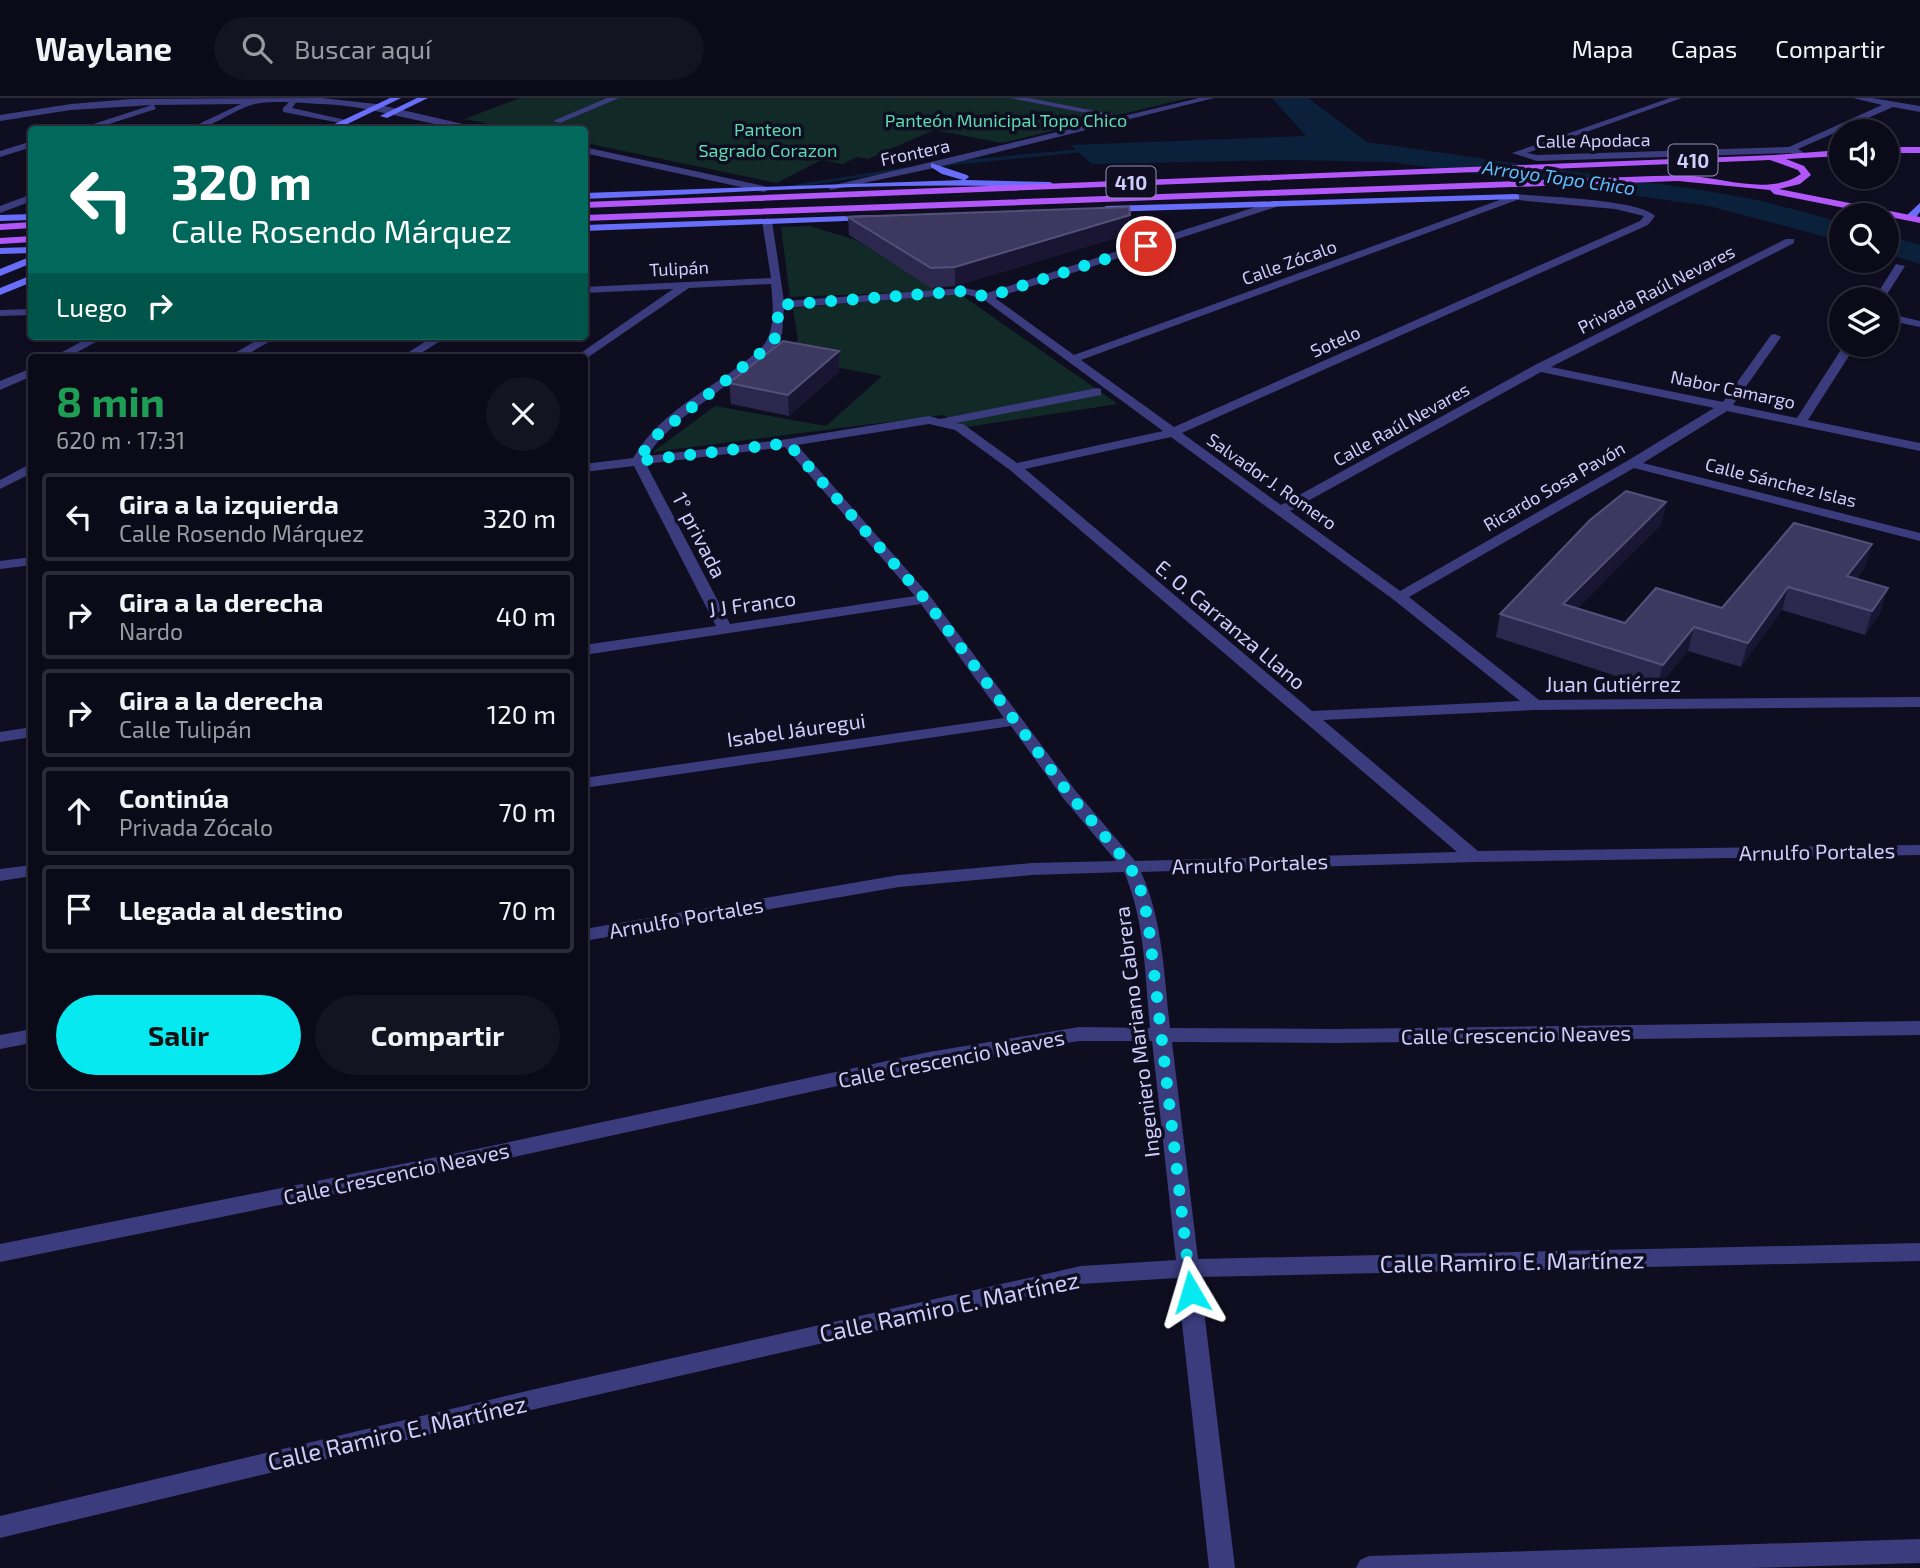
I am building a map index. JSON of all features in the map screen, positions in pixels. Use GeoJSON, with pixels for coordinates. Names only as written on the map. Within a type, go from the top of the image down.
{"type":"FeatureCollection","features":[{"type":"Feature","properties":{"kind":"main road"},"geometry":{"type":"LineString","coordinates":[[1899,150],[1920,150]]}},
{"type":"Feature","properties":{"kind":"main road","name":"410"},"geometry":{"type":"LineString","coordinates":[[588,205],[830,191],[1049,185],[1829,154]]}},
{"type":"Feature","properties":{"kind":"main road"},"geometry":{"type":"LineString","coordinates":[[1747,186],[1798,183],[1806,175],[1801,168],[1771,158]]}},
{"type":"Feature","properties":{"kind":"main road","name":"410"},"geometry":{"type":"LineString","coordinates":[[588,218],[1244,194],[1515,191],[1654,179],[1690,179],[1747,186],[1915,219]]}},
{"type":"Feature","properties":{"kind":"main road"},"geometry":{"type":"LineString","coordinates":[[1142,208],[1244,194]]}},
{"type":"Feature","properties":{"kind":"main road"},"geometry":{"type":"LineString","coordinates":[[0,227],[28,225]]}},
{"type":"Feature","properties":{"kind":"main road"},"geometry":{"type":"LineString","coordinates":[[0,241],[28,239]]}},
{"type":"Feature","properties":{"kind":"street"},"geometry":{"type":"LineString","coordinates":[[335,126],[397,98]]}},
{"type":"Feature","properties":{"kind":"street"},"geometry":{"type":"LineString","coordinates":[[375,120],[424,98]]}},
{"type":"Feature","properties":{"kind":"street"},"geometry":{"type":"LineString","coordinates":[[557,121],[615,98]]}},
{"type":"Feature","properties":{"kind":"street"},"geometry":{"type":"LineString","coordinates":[[1014,98],[1127,118]]}},
{"type":"Feature","properties":{"kind":"street","name":"Frontera"},"geometry":{"type":"LineString","coordinates":[[830,191],[1210,98]]}},
{"type":"Feature","properties":{"kind":"street","name":"Calle Apodaca"},"geometry":{"type":"LineString","coordinates":[[1678,98],[1517,153],[1519,156],[1537,158],[1793,150]]}},
{"type":"Feature","properties":{"kind":"street"},"geometry":{"type":"LineString","coordinates":[[1857,98],[1920,109]]}},
{"type":"Feature","properties":{"kind":"street"},"geometry":{"type":"LineString","coordinates":[[0,118],[99,104],[177,100],[323,100],[376,107],[466,126]]}},
{"type":"Feature","properties":{"kind":"street"},"geometry":{"type":"LineString","coordinates":[[92,126],[177,100]]}},
{"type":"Feature","properties":{"kind":"street"},"geometry":{"type":"LineString","coordinates":[[199,126],[257,100]]}},
{"type":"Feature","properties":{"kind":"street"},"geometry":{"type":"LineString","coordinates":[[293,101],[286,110],[346,121]]}},
{"type":"Feature","properties":{"kind":"street"},"geometry":{"type":"LineString","coordinates":[[1804,155],[1793,150],[1794,147],[1843,123],[1892,104]]}},
{"type":"Feature","properties":{"kind":"street"},"geometry":{"type":"LineString","coordinates":[[0,154],[28,145]]}},
{"type":"Feature","properties":{"kind":"street"},"geometry":{"type":"LineString","coordinates":[[588,151],[764,189]]}},
{"type":"Feature","properties":{"kind":"street"},"geometry":{"type":"LineString","coordinates":[[934,165],[950,173],[992,182]]}},
{"type":"Feature","properties":{"kind":"street"},"geometry":{"type":"LineString","coordinates":[[588,196],[764,189],[830,191],[992,182],[1049,185]]}},
{"type":"Feature","properties":{"kind":"street"},"geometry":{"type":"LineString","coordinates":[[588,228],[1278,203],[1515,191]]}},
{"type":"Feature","properties":{"kind":"street","name":"Sotelo"},"geometry":{"type":"LineString","coordinates":[[1015,467],[1171,433],[1651,218],[1645,212],[1515,191]]}},
{"type":"Feature","properties":{"kind":"street","name":"Calle Zócalo"},"geometry":{"type":"LineString","coordinates":[[1073,359],[1515,191]]}},
{"type":"Feature","properties":{"kind":"street"},"geometry":{"type":"LineString","coordinates":[[0,210],[28,199]]}},
{"type":"Feature","properties":{"kind":"street"},"geometry":{"type":"LineString","coordinates":[[779,305],[940,292],[965,291],[984,296],[1278,203]]}},
{"type":"Feature","properties":{"kind":"street"},"geometry":{"type":"LineString","coordinates":[[1915,219],[1920,206]]}},
{"type":"Feature","properties":{"kind":"street"},"geometry":{"type":"LineString","coordinates":[[0,218],[28,217]]}},
{"type":"Feature","properties":{"kind":"street"},"geometry":{"type":"LineString","coordinates":[[638,461],[652,439],[768,347],[776,337],[779,305],[767,221]]}},
{"type":"Feature","properties":{"kind":"street","name":"Privada Raúl Nevares"},"geometry":{"type":"LineString","coordinates":[[1539,369],[1790,241]]}},
{"type":"Feature","properties":{"kind":"street"},"geometry":{"type":"LineString","coordinates":[[0,251],[28,250]]}},
{"type":"Feature","properties":{"kind":"street"},"geometry":{"type":"LineString","coordinates":[[0,273],[28,261]]}},
{"type":"Feature","properties":{"kind":"street"},"geometry":{"type":"LineString","coordinates":[[1887,287],[1900,266]]}},
{"type":"Feature","properties":{"kind":"street"},"geometry":{"type":"LineString","coordinates":[[0,292],[28,280]]}},
{"type":"Feature","properties":{"kind":"street","name":"Tulipán"},"geometry":{"type":"LineString","coordinates":[[588,290],[775,281]]}},
{"type":"Feature","properties":{"kind":"street"},"geometry":{"type":"LineString","coordinates":[[585,354],[685,286]]}},
{"type":"Feature","properties":{"kind":"street","name":"Salvador J. Romero"},"geometry":{"type":"LineString","coordinates":[[984,296],[1399,597],[1535,705]]}},
{"type":"Feature","properties":{"kind":"street"},"geometry":{"type":"LineString","coordinates":[[0,313],[28,312]]}},
{"type":"Feature","properties":{"kind":"street"},"geometry":{"type":"LineString","coordinates":[[1899,319],[1920,324]]}},
{"type":"Feature","properties":{"kind":"street"},"geometry":{"type":"LineString","coordinates":[[1727,405],[1775,337]]}},
{"type":"Feature","properties":{"kind":"street"},"geometry":{"type":"LineString","coordinates":[[65,354],[93,340]]}},
{"type":"Feature","properties":{"kind":"street"},"geometry":{"type":"LineString","coordinates":[[240,354],[266,340]]}},
{"type":"Feature","properties":{"kind":"street"},"geometry":{"type":"LineString","coordinates":[[412,354],[435,340]]}},
{"type":"Feature","properties":{"kind":"street"},"geometry":{"type":"LineString","coordinates":[[1801,421],[1842,357]]}},
{"type":"Feature","properties":{"kind":"street","name":"Nabor Camargo"},"geometry":{"type":"LineString","coordinates":[[1539,369],[1727,405],[1920,447]]}},
{"type":"Feature","properties":{"kind":"street","name":"Calle Raúl Nevares"},"geometry":{"type":"LineString","coordinates":[[1281,510],[1539,369]]}},
{"type":"Feature","properties":{"kind":"street"},"geometry":{"type":"LineString","coordinates":[[0,386],[28,373]]}},
{"type":"Feature","properties":{"kind":"street"},"geometry":{"type":"LineString","coordinates":[[588,467],[788,443],[914,421],[942,422],[1097,392]]}},
{"type":"Feature","properties":{"kind":"street","name":"Ricardo Sosa Pavón"},"geometry":{"type":"LineString","coordinates":[[1399,597],[1632,464],[1727,405]]}},
{"type":"Feature","properties":{"kind":"street","name":"E. O. Carranza Llano"},"geometry":{"type":"LineString","coordinates":[[942,422],[959,426],[1015,467],[1474,857]]}},
{"type":"Feature","properties":{"kind":"street","name":"Ingeniero Mariano Cabrera"},"geometry":{"type":"LineString","coordinates":[[788,443],[925,599],[1069,794],[1130,866],[1141,891],[1148,920],[1222,1568]]}},
{"type":"Feature","properties":{"kind":"street","name":"1° privada"},"geometry":{"type":"LineString","coordinates":[[638,461],[725,628]]}},
{"type":"Feature","properties":{"kind":"street","name":"Calle Sánchez Islas"},"geometry":{"type":"LineString","coordinates":[[1632,464],[1920,537]]}},
{"type":"Feature","properties":{"kind":"street"},"geometry":{"type":"LineString","coordinates":[[0,485],[28,469]]}},
{"type":"Feature","properties":{"kind":"street"},"geometry":{"type":"LineString","coordinates":[[0,565],[28,562]]}},
{"type":"Feature","properties":{"kind":"street","name":"J J Franco"},"geometry":{"type":"LineString","coordinates":[[588,649],[925,599]]}},
{"type":"Feature","properties":{"kind":"street","name":"Juan Gutiérrez"},"geometry":{"type":"LineString","coordinates":[[1306,716],[1535,705],[1920,702]]}},
{"type":"Feature","properties":{"kind":"street","name":"Isabel Jáuregui"},"geometry":{"type":"LineString","coordinates":[[588,782],[1015,721]]}},
{"type":"Feature","properties":{"kind":"street"},"geometry":{"type":"LineString","coordinates":[[0,737],[28,734]]}},
{"type":"Feature","properties":{"kind":"street","name":"Arnulfo Portales"},"geometry":{"type":"LineString","coordinates":[[588,934],[899,881],[1032,869],[1474,857],[1920,850]]}},
{"type":"Feature","properties":{"kind":"street"},"geometry":{"type":"LineString","coordinates":[[0,875],[28,871]]}},
{"type":"Feature","properties":{"kind":"street","name":"Calle Crescencio Neaves"},"geometry":{"type":"LineString","coordinates":[[0,1253],[477,1157],[929,1059],[1079,1034],[1336,1036],[1920,1028]]}},
{"type":"Feature","properties":{"kind":"street"},"geometry":{"type":"LineString","coordinates":[[0,1042],[28,1037]]}},
{"type":"Feature","properties":{"kind":"street","name":"Calle Ramiro E. Martínez"},"geometry":{"type":"LineString","coordinates":[[0,1527],[531,1400],[1082,1275],[1188,1268],[1920,1252]]}},
{"type":"Feature","properties":{"kind":"street"},"geometry":{"type":"LineString","coordinates":[[1369,1568],[1920,1551]]}},
{"type":"Feature","properties":{"kind":"green space"},"geometry":{"type":"Polygon","coordinates":[[[520,98],[1189,98],[1002,143],[934,130],[868,159],[857,157],[843,164],[821,160],[777,183],[588,144],[588,126],[500,126],[464,119],[520,98]]]}},
{"type":"Feature","properties":{"kind":"green space"},"geometry":{"type":"Polygon","coordinates":[[[810,226],[856,240],[937,291],[790,297],[781,227],[810,226]]]}},
{"type":"Feature","properties":{"kind":"green space"},"geometry":{"type":"Polygon","coordinates":[[[960,294],[1118,404],[967,427],[943,415],[653,452],[715,406],[826,426],[882,376],[778,356],[798,340],[793,308],[960,294]]]}},
{"type":"Feature","properties":{"kind":"water","name":"Arroyo Topo Chico"},"geometry":{"type":"Polygon","coordinates":[[[1272,98],[1308,98],[1367,142],[1758,200],[1829,219],[1829,238],[1709,206],[1390,162],[1286,160],[1092,164],[1070,145],[1306,136],[1272,98]]]}},
{"type":"Feature","properties":{"kind":"water"},"geometry":{"type":"Polygon","coordinates":[[[1899,239],[1920,245],[1920,264],[1899,258],[1899,239]]]}},
{"type":"Feature","properties":{"kind":"building"},"geometry":{"type":"Polygon","coordinates":[[[1129,207],[1130,215],[955,267],[931,268],[848,217],[1129,207]]]}},
{"type":"Feature","properties":{"kind":"building"},"geometry":{"type":"Polygon","coordinates":[[[783,341],[839,351],[788,395],[729,383],[783,341]]]}},
{"type":"Feature","properties":{"kind":"building"},"geometry":{"type":"Polygon","coordinates":[[[1626,491],[1666,502],[1563,604],[1625,623],[1656,588],[1722,608],[1794,523],[1872,544],[1847,576],[1888,588],[1872,611],[1788,587],[1748,643],[1694,627],[1663,665],[1500,614],[1590,520],[1626,491]]]}},
{"type":"Feature","properties":{"kind":"waterway"},"geometry":{"type":"LineString","coordinates":[[943,164],[1081,151]]}},
{"type":"Feature","properties":{"kind":"waterway"},"geometry":{"type":"LineString","coordinates":[[777,188],[907,169]]}},
{"type":"Feature","properties":{"kind":"route"},"geometry":{"type":"LineString","coordinates":[[1146,246],[987,297],[965,291],[779,305],[776,337],[768,347],[724,379],[652,439],[638,461],[788,443],[925,599],[1069,794],[1130,866],[1141,891],[1148,920],[1191,1292]]}},
{"type":"Feature","properties":{"kind":"park label","name":"Panteón Municipal Topo Chico"},"geometry":{"type":"Point","coordinates":[1006,120]}},
{"type":"Feature","properties":{"kind":"park label","name":"Panteon Sagrado Corazon"},"geometry":{"type":"Point","coordinates":[768,139]}}]}
